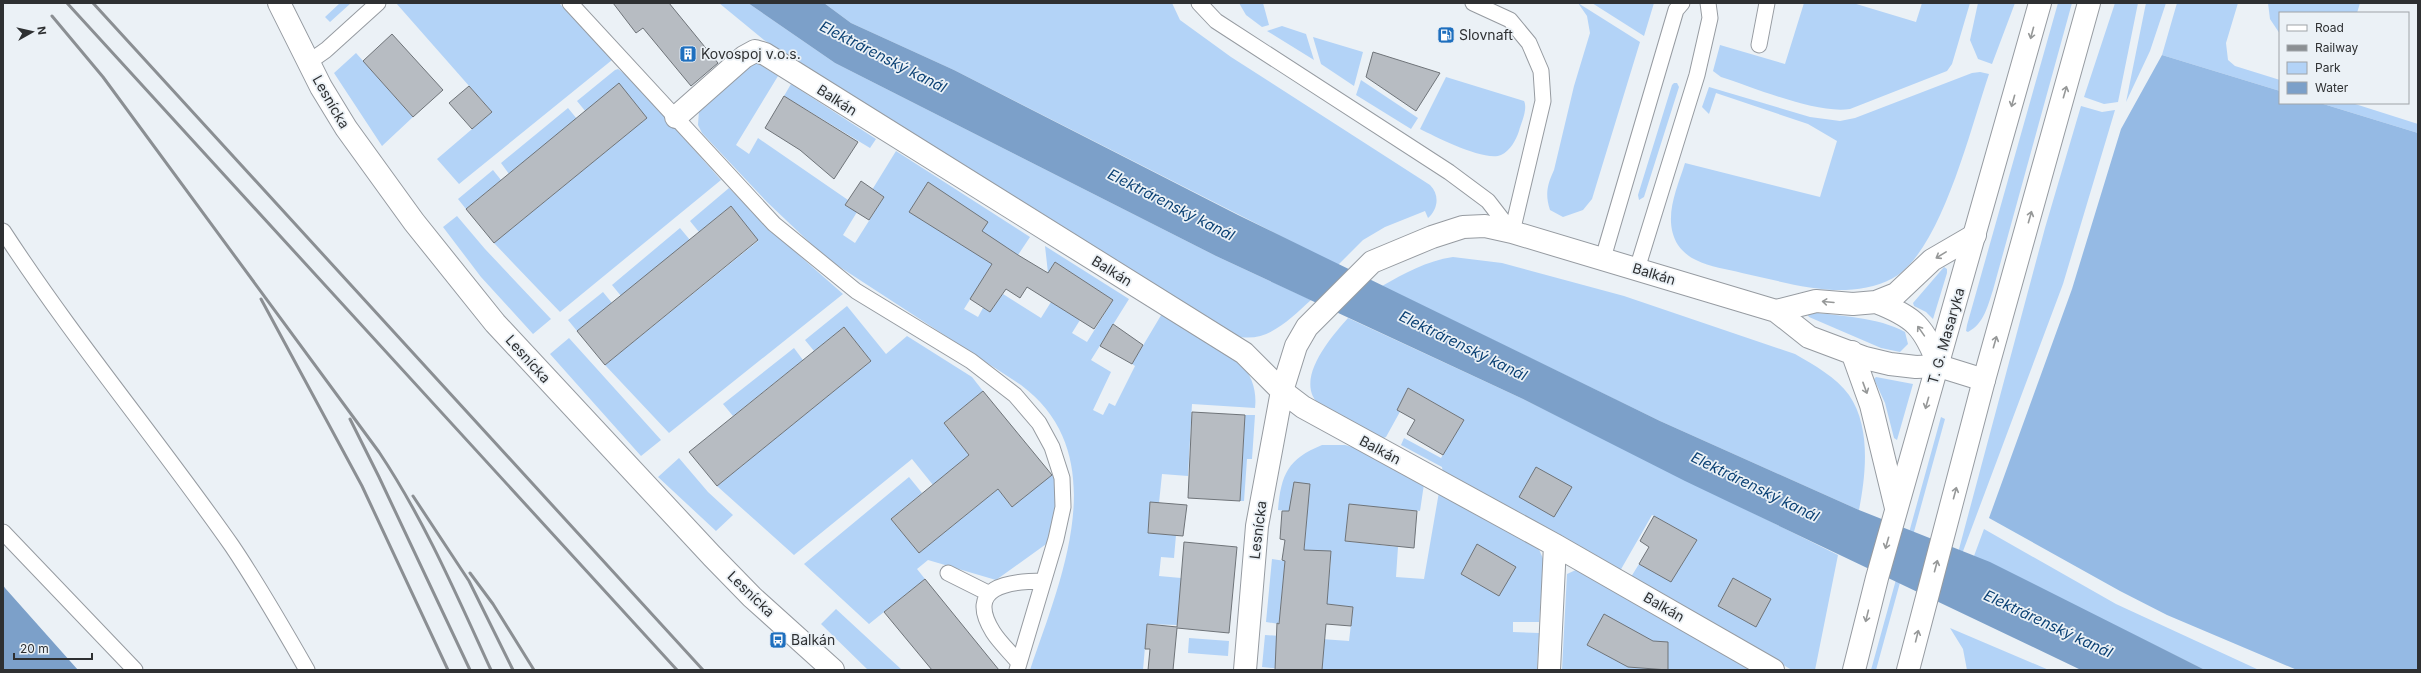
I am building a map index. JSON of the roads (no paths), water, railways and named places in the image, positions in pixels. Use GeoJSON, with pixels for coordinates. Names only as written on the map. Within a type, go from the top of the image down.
{"type":"FeatureCollection","features":[{"type":"Feature","properties":{"kind":"street","name":"Lesnícka"},"geometry":{"type":"LineString","coordinates":[[280,3],[309,62],[346,128],[414,222],[495,323],[712,556],[752,597],[833,670]]}},
{"type":"Feature","properties":{"kind":"street","name":"T. G. Masaryka"},"geometry":{"type":"LineString","coordinates":[[1854,670],[1896,508],[1938,366],[2040,3]]}},
{"type":"Feature","properties":{"kind":"street"},"geometry":{"type":"LineString","coordinates":[[1908,670],[1984,380],[2089,3]]}},
{"type":"Feature","properties":{"kind":"street","name":"Balkán"},"geometry":{"type":"LineString","coordinates":[[676,117],[744,57],[756,51],[765,54],[1244,353],[1282,391],[1332,424],[1555,545],[1773,670]]}},
{"type":"Feature","properties":{"kind":"street","name":"Balkán"},"geometry":{"type":"LineString","coordinates":[[1372,262],[1419,242],[1463,228],[1485,226],[1512,232],[1603,258],[1776,311],[1809,337],[1890,364],[1916,367],[1938,366],[1984,380]]}},
{"type":"Feature","properties":{"kind":"street"},"geometry":{"type":"LineString","coordinates":[[1776,311],[1816,301],[1853,304],[1876,302],[1896,294],[1932,260],[1975,235]]}},
{"type":"Feature","properties":{"kind":"street","name":"Lesnícka"},"geometry":{"type":"LineString","coordinates":[[1245,670],[1257,526],[1282,391],[1296,346],[1307,327],[1372,262]]}},
{"type":"Feature","properties":{"kind":"street"},"geometry":{"type":"LineString","coordinates":[[1876,302],[1899,311],[1912,319],[1922,330],[1938,366]]}},
{"type":"Feature","properties":{"kind":"street"},"geometry":{"type":"LineString","coordinates":[[1852,352],[1871,405],[1896,508]]}},
{"type":"Feature","properties":{"kind":"street"},"geometry":{"type":"LineString","coordinates":[[1549,670],[1555,545]]}},
{"type":"Feature","properties":{"kind":"lane"},"geometry":{"type":"LineString","coordinates":[[309,62],[326,50],[378,3]]}},
{"type":"Feature","properties":{"kind":"lane"},"geometry":{"type":"LineString","coordinates":[[570,3],[774,224],[856,291],[971,361],[1015,395],[1039,423],[1052,447],[1062,478],[1063,507],[1018,666]]}},
{"type":"Feature","properties":{"kind":"lane"},"geometry":{"type":"LineString","coordinates":[[1199,3],[1216,21],[1450,172],[1488,201],[1512,232]]}},
{"type":"Feature","properties":{"kind":"lane"},"geometry":{"type":"LineString","coordinates":[[1473,3],[1510,20],[1530,43],[1541,71],[1543,101],[1512,232]]}},
{"type":"Feature","properties":{"kind":"lane"},"geometry":{"type":"LineString","coordinates":[[1603,258],[1676,10],[1682,3]]}},
{"type":"Feature","properties":{"kind":"lane"},"geometry":{"type":"LineString","coordinates":[[1637,269],[1697,75],[1710,18],[1708,3]]}},
{"type":"Feature","properties":{"kind":"lane"},"geometry":{"type":"LineString","coordinates":[[1759,45],[1767,3]]}},
{"type":"Feature","properties":{"kind":"lane"},"geometry":{"type":"LineString","coordinates":[[3,230],[67,325],[231,546],[263,593],[307,670]]}},
{"type":"Feature","properties":{"kind":"lane"},"geometry":{"type":"LineString","coordinates":[[3,532],[135,670]]}},
{"type":"Feature","properties":{"kind":"lane"},"geometry":{"type":"LineString","coordinates":[[948,573],[988,593]]}},
{"type":"Feature","properties":{"kind":"lane"},"geometry":{"type":"LineString","coordinates":[[1018,666],[993,633],[984,615],[982,603],[988,593],[1007,584],[1043,581]]}},
{"type":"Feature","properties":{"kind":"water","name":"Elektrárenský kanál"},"geometry":{"type":"Polygon","coordinates":[[[748,3],[824,3],[851,23],[954,70],[1238,215],[1660,421],[1859,510],[1990,562],[2205,670],[2081,670],[1685,481],[1523,399],[1216,256],[835,63],[748,3]]]}},
{"type":"Feature","properties":{"kind":"water"},"geometry":{"type":"Polygon","coordinates":[[[3,585],[5,588],[78,670],[3,670],[3,585]]]}},
{"type":"Feature","properties":{"kind":"railway"},"geometry":{"type":"LineString","coordinates":[[67,3],[677,670]]}},
{"type":"Feature","properties":{"kind":"railway"},"geometry":{"type":"LineString","coordinates":[[93,3],[703,670]]}},
{"type":"Feature","properties":{"kind":"railway"},"geometry":{"type":"LineString","coordinates":[[52,16],[103,77],[379,452],[396,478],[440,559],[491,670]]}},
{"type":"Feature","properties":{"kind":"railway"},"geometry":{"type":"LineString","coordinates":[[261,299],[362,486],[448,670]]}},
{"type":"Feature","properties":{"kind":"railway"},"geometry":{"type":"LineString","coordinates":[[350,419],[470,670]]}},
{"type":"Feature","properties":{"kind":"railway"},"geometry":{"type":"LineString","coordinates":[[413,496],[469,581],[513,670]]}},
{"type":"Feature","properties":{"kind":"railway"},"geometry":{"type":"LineString","coordinates":[[470,573],[493,604],[534,670]]}},
{"type":"Feature","properties":{"kind":"place","name":"Slovnaft"},"geometry":{"type":"Point","coordinates":[1446,35]}},
{"type":"Feature","properties":{"kind":"place","name":"Kovospoj v.o.s."},"geometry":{"type":"Point","coordinates":[688,54]}},
{"type":"Feature","properties":{"kind":"place","name":"Balkán"},"geometry":{"type":"Point","coordinates":[778,640]}}]}
